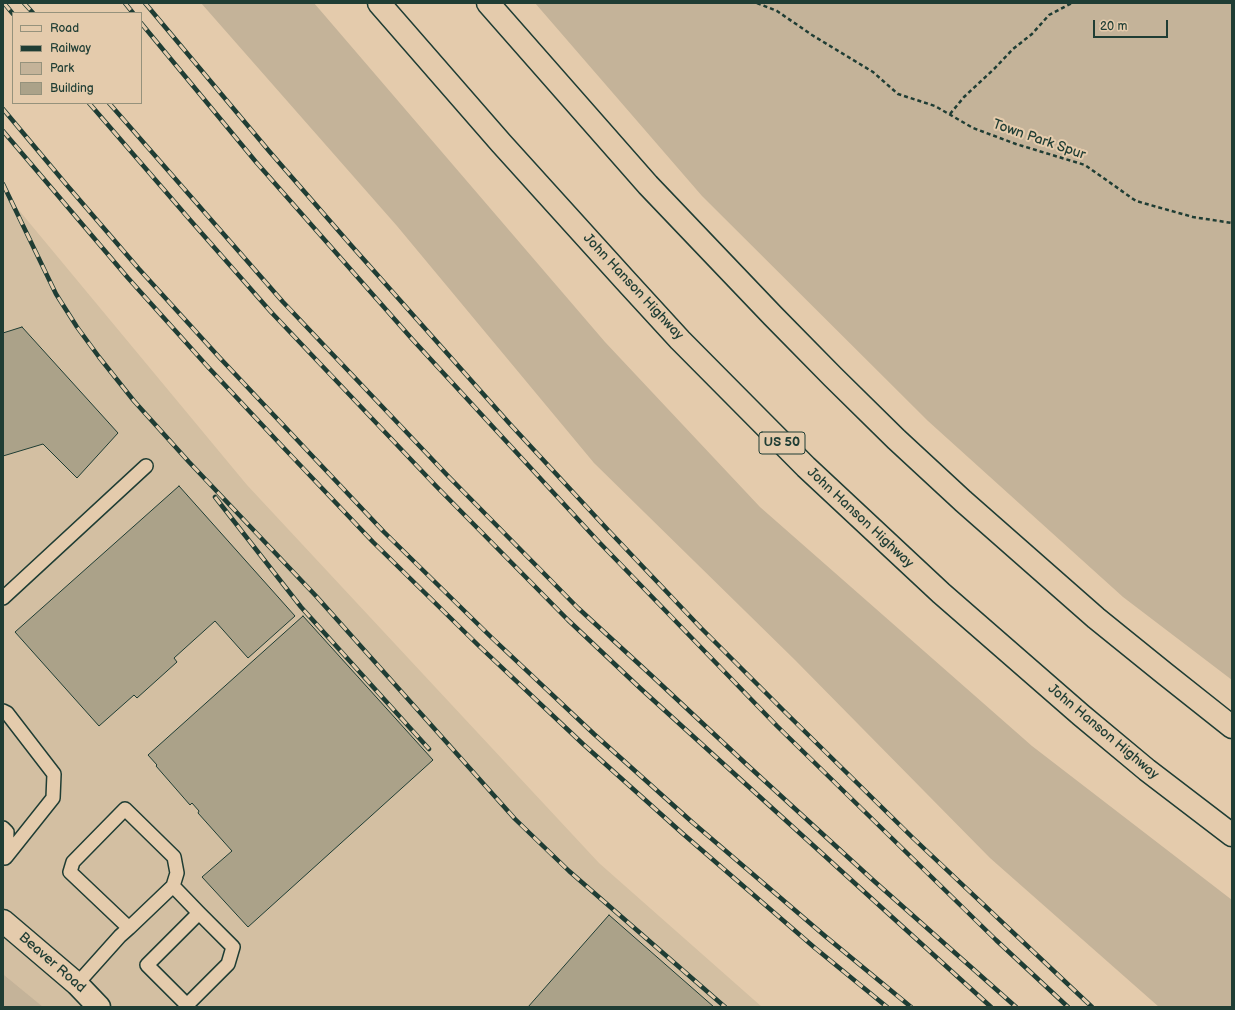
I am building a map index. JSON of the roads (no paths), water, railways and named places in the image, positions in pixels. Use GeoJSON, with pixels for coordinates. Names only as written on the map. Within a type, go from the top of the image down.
{"type":"FeatureCollection","features":[{"type":"Feature","properties":{"kind":"main road","name":"John Hanson Highway"},"geometry":{"type":"LineString","coordinates":[[379,3],[501,143],[680,340],[806,467],[941,592],[1081,715],[1147,770],[1232,835]]}},
{"type":"Feature","properties":{"kind":"main road"},"geometry":{"type":"LineString","coordinates":[[488,3],[648,185],[773,316],[870,414],[963,501],[1090,613],[1232,727]]}},
{"type":"Feature","properties":{"kind":"main road","name":"Beaver Road"},"geometry":{"type":"LineString","coordinates":[[3,921],[77,984],[99,1007]]}},
{"type":"Feature","properties":{"kind":"lane"},"geometry":{"type":"LineString","coordinates":[[3,598],[146,466]]}},
{"type":"Feature","properties":{"kind":"lane"},"geometry":{"type":"LineString","coordinates":[[3,711],[7,713],[54,774],[53,798],[4,859]]}},
{"type":"Feature","properties":{"kind":"lane"},"geometry":{"type":"LineString","coordinates":[[77,984],[120,936],[129,928],[173,886],[177,872],[174,857],[125,809],[73,862],[70,872],[129,928]]}},
{"type":"Feature","properties":{"kind":"lane"},"geometry":{"type":"LineString","coordinates":[[3,828],[6,832],[4,859]]}},
{"type":"Feature","properties":{"kind":"lane"},"geometry":{"type":"LineString","coordinates":[[173,886],[200,913],[233,947],[228,964],[187,1005],[147,965],[200,913]]}},
{"type":"Feature","properties":{"kind":"railway"},"geometry":{"type":"LineString","coordinates":[[4,3],[12,13]]}},
{"type":"Feature","properties":{"kind":"railway"},"geometry":{"type":"LineString","coordinates":[[24,3],[32,12]]}},
{"type":"Feature","properties":{"kind":"railway"},"geometry":{"type":"LineString","coordinates":[[125,3],[132,12]]}},
{"type":"Feature","properties":{"kind":"railway"},"geometry":{"type":"LineString","coordinates":[[145,3],[269,151],[350,244],[509,423],[608,530],[701,628],[787,714],[913,838],[1092,1007]]}},
{"type":"Feature","properties":{"kind":"railway"},"geometry":{"type":"LineString","coordinates":[[142,24],[256,162],[412,339],[597,540],[777,726],[996,940],[1068,1007]]}},
{"type":"Feature","properties":{"kind":"railway"},"geometry":{"type":"LineString","coordinates":[[90,104],[271,312],[436,486],[568,620],[640,688],[991,1007]]}},
{"type":"Feature","properties":{"kind":"railway"},"geometry":{"type":"LineString","coordinates":[[110,104],[283,302],[448,476],[578,608],[874,881],[1016,1007]]}},
{"type":"Feature","properties":{"kind":"railway"},"geometry":{"type":"LineString","coordinates":[[3,109],[139,269],[219,357],[384,532],[491,637],[594,734],[692,822],[825,936],[911,1007]]}},
{"type":"Feature","properties":{"kind":"railway"},"geometry":{"type":"LineString","coordinates":[[3,131],[128,278],[208,367],[373,542],[479,646],[583,744],[682,833],[815,948],[887,1007]]}},
{"type":"Feature","properties":{"kind":"railway"},"geometry":{"type":"LineString","coordinates":[[3,184],[56,294],[77,327],[134,401],[189,462],[316,596],[515,819],[569,871],[725,1007]]}},
{"type":"Feature","properties":{"kind":"railway"},"geometry":{"type":"LineString","coordinates":[[215,497],[301,607],[429,749]]}}]}
